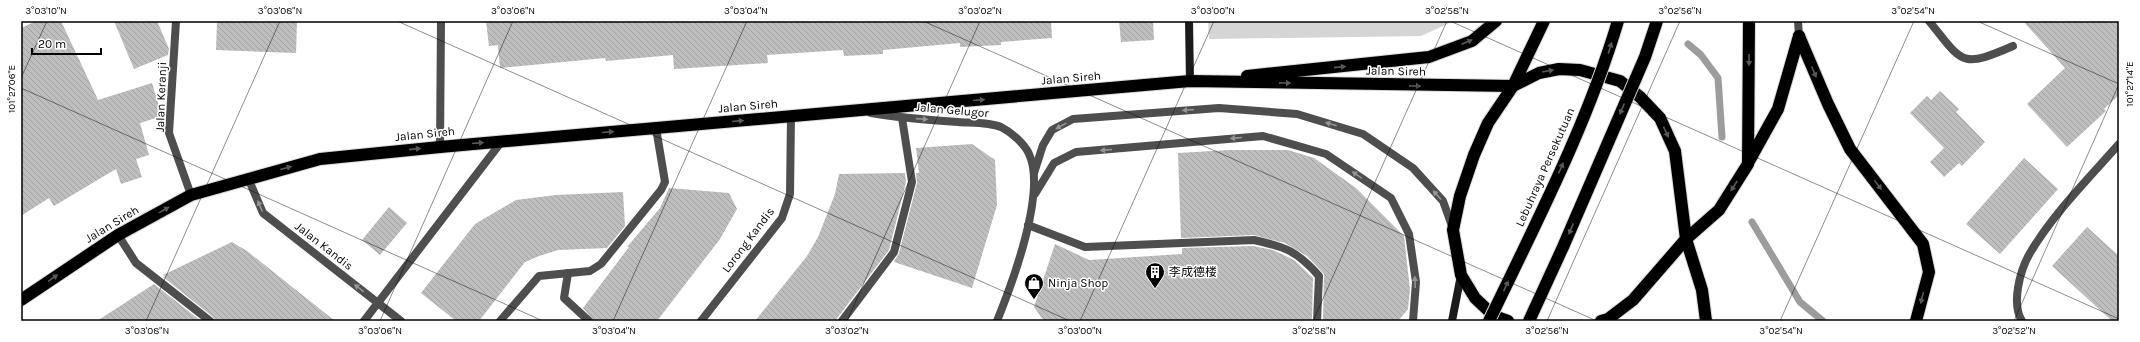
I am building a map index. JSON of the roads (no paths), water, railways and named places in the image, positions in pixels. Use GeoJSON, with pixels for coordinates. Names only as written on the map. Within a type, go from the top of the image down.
{"type":"FeatureCollection","features":[{"type":"Feature","properties":{"kind":"highway"},"geometry":{"type":"LineString","coordinates":[[1190,81],[1429,57],[1472,41],[1496,21]]}},
{"type":"Feature","properties":{"kind":"highway"},"geometry":{"type":"LineString","coordinates":[[1508,321],[1494,316],[1475,298],[1461,275],[1453,230],[1460,196],[1474,155],[1488,123],[1513,86],[1544,21]]}},
{"type":"Feature","properties":{"kind":"highway","name":"Lebuhraya Persekutuan"},"geometry":{"type":"LineString","coordinates":[[1489,321],[1542,211],[1604,68],[1618,21]]}},
{"type":"Feature","properties":{"kind":"highway"},"geometry":{"type":"LineString","coordinates":[[1529,321],[1632,86],[1657,21]]}},
{"type":"Feature","properties":{"kind":"highway"},"geometry":{"type":"LineString","coordinates":[[1748,164],[1749,21]]}},
{"type":"Feature","properties":{"kind":"highway"},"geometry":{"type":"LineString","coordinates":[[1605,320],[1633,300],[1686,239],[1718,210],[1748,164],[1778,109],[1799,36]]}},
{"type":"Feature","properties":{"kind":"highway"},"geometry":{"type":"LineString","coordinates":[[1799,36],[1828,104],[1850,149],[1923,244],[1929,272],[1916,321]]}},
{"type":"Feature","properties":{"kind":"highway"},"geometry":{"type":"LineString","coordinates":[[1513,86],[1539,72],[1559,69],[1580,70],[1620,81],[1640,97],[1660,118],[1675,151],[1686,239],[1702,290],[1706,321]]}},
{"type":"Feature","properties":{"kind":"highway","name":"Jalan Sireh"},"geometry":{"type":"LineString","coordinates":[[21,300],[118,235],[191,195],[320,159],[502,141],[1190,81],[1513,86]]}},
{"type":"Feature","properties":{"kind":"street","name":"Jalan Keranji"},"geometry":{"type":"LineString","coordinates":[[176,21],[169,133],[191,195]]}},
{"type":"Feature","properties":{"kind":"street"},"geometry":{"type":"LineString","coordinates":[[440,147],[441,21]]}},
{"type":"Feature","properties":{"kind":"street"},"geometry":{"type":"LineString","coordinates":[[1189,21],[1190,81]]}},
{"type":"Feature","properties":{"kind":"street"},"geometry":{"type":"LineString","coordinates":[[1798,21],[1799,36]]}},
{"type":"Feature","properties":{"kind":"street"},"geometry":{"type":"LineString","coordinates":[[1928,21],[1957,55],[1973,61],[1985,58],[2013,46]]}},
{"type":"Feature","properties":{"kind":"street"},"geometry":{"type":"LineString","coordinates":[[1034,173],[1043,145],[1052,130],[1073,119],[1219,108],[1297,114],[1363,134],[1413,168],[1443,202],[1453,230]]}},
{"type":"Feature","properties":{"kind":"street","name":"Jalan Gelugor"},"geometry":{"type":"LineString","coordinates":[[856,110],[902,118],[1000,127],[1017,139],[1029,153],[1034,173],[1035,194],[1028,225],[997,321]]}},
{"type":"Feature","properties":{"kind":"street","name":"Lorong Kandis"},"geometry":{"type":"LineString","coordinates":[[701,321],[782,218],[790,194],[790,116]]}},
{"type":"Feature","properties":{"kind":"street"},"geometry":{"type":"LineString","coordinates":[[842,321],[894,252],[912,182],[902,118]]}},
{"type":"Feature","properties":{"kind":"street"},"geometry":{"type":"LineString","coordinates":[[500,321],[539,276],[590,271],[601,264],[661,190],[665,182],[656,128]]}},
{"type":"Feature","properties":{"kind":"street"},"geometry":{"type":"LineString","coordinates":[[1035,194],[1054,163],[1076,152],[1262,136],[1326,154],[1391,198],[1409,234],[1416,282],[1413,321]]}},
{"type":"Feature","properties":{"kind":"street"},"geometry":{"type":"LineString","coordinates":[[364,321],[502,141]]}},
{"type":"Feature","properties":{"kind":"street"},"geometry":{"type":"LineString","coordinates":[[2022,321],[2019,316],[2018,300],[2021,276],[2029,254],[2072,196],[2119,144]]}},
{"type":"Feature","properties":{"kind":"street","name":"Jalan Kandis"},"geometry":{"type":"LineString","coordinates":[[248,178],[263,213],[401,321]]}},
{"type":"Feature","properties":{"kind":"street"},"geometry":{"type":"LineString","coordinates":[[1028,225],[1085,247],[1254,240],[1280,246],[1304,258],[1319,276],[1317,321]]}},
{"type":"Feature","properties":{"kind":"street"},"geometry":{"type":"LineString","coordinates":[[118,235],[136,263],[210,321]]}},
{"type":"Feature","properties":{"kind":"street"},"geometry":{"type":"LineString","coordinates":[[568,273],[564,298],[589,321]]}},
{"type":"Feature","properties":{"kind":"street"},"geometry":{"type":"LineString","coordinates":[[1452,321],[1461,275]]}},
{"type":"Feature","properties":{"kind":"waterway"},"geometry":{"type":"LineString","coordinates":[[1688,44],[1701,55],[1718,78],[1722,137]]}},
{"type":"Feature","properties":{"kind":"waterway"},"geometry":{"type":"LineString","coordinates":[[1752,222],[1800,302],[1823,321]]}},
{"type":"Feature","properties":{"kind":"place","name":"李成德楼"},"geometry":{"type":"Point","coordinates":[1155,289]}},
{"type":"Feature","properties":{"kind":"place","name":"Ninja Shop"},"geometry":{"type":"Point","coordinates":[1034,300]}}]}
